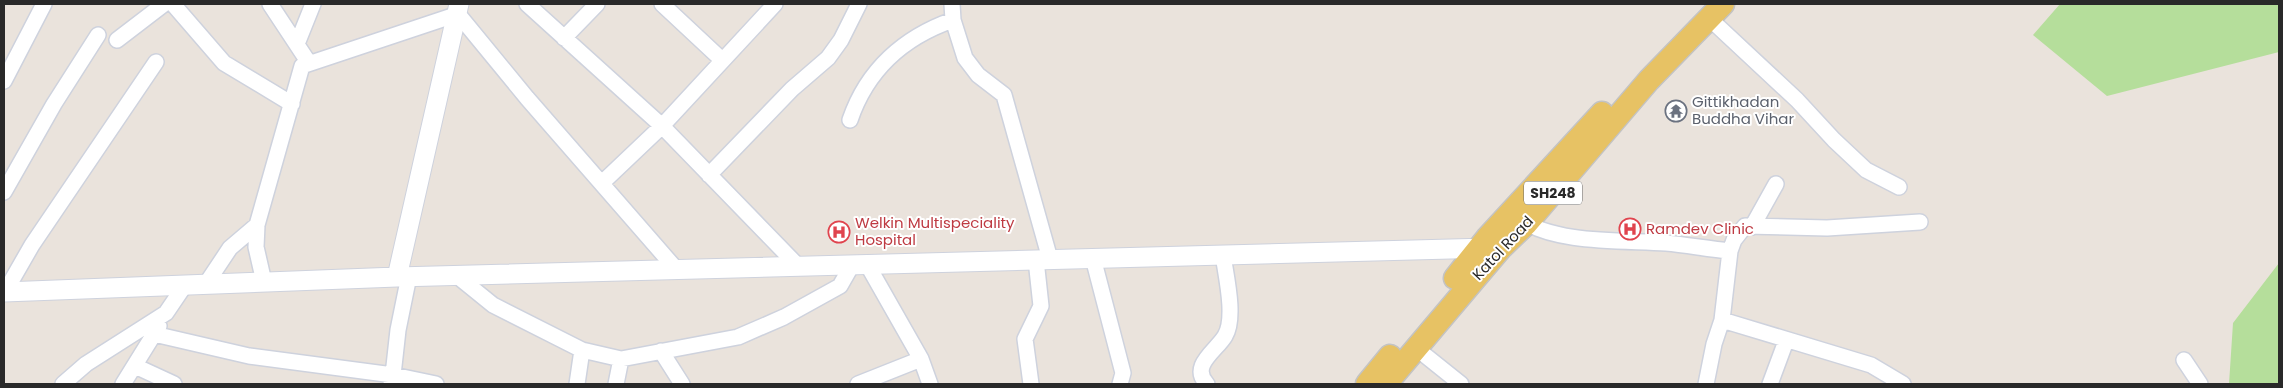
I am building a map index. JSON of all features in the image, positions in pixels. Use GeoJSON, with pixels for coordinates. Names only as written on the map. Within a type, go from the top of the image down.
{"type":"FeatureCollection","features":[{"type":"Feature","properties":{"kind":"main road","name":"Katol Road"},"geometry":{"type":"LineString","coordinates":[[1367,384],[1490,248],[1649,80],[1711,8]]}},
{"type":"Feature","properties":{"kind":"main road","name":"Katol Road"},"geometry":{"type":"LineString","coordinates":[[1386,384],[1416,348],[1490,248]]}},
{"type":"Feature","properties":{"kind":"street"},"geometry":{"type":"LineString","coordinates":[[4,81],[44,4]]}},
{"type":"Feature","properties":{"kind":"street"},"geometry":{"type":"LineString","coordinates":[[117,40],[164,4]]}},
{"type":"Feature","properties":{"kind":"street"},"geometry":{"type":"LineString","coordinates":[[173,4],[224,63],[292,104]]}},
{"type":"Feature","properties":{"kind":"street"},"geometry":{"type":"LineString","coordinates":[[270,4],[309,63]]}},
{"type":"Feature","properties":{"kind":"street"},"geometry":{"type":"LineString","coordinates":[[297,44],[313,4]]}},
{"type":"Feature","properties":{"kind":"street"},"geometry":{"type":"LineString","coordinates":[[527,4],[662,126],[798,266]]}},
{"type":"Feature","properties":{"kind":"street"},"geometry":{"type":"LineString","coordinates":[[564,38],[597,4]]}},
{"type":"Feature","properties":{"kind":"street"},"geometry":{"type":"LineString","coordinates":[[662,4],[722,60]]}},
{"type":"Feature","properties":{"kind":"street"},"geometry":{"type":"LineString","coordinates":[[709,175],[792,89],[828,58],[841,40],[860,4]]}},
{"type":"Feature","properties":{"kind":"street"},"geometry":{"type":"LineString","coordinates":[[952,4],[953,20],[965,58],[978,75],[1004,95],[1043,260],[1041,306],[1025,339],[1031,384]]}},
{"type":"Feature","properties":{"kind":"street"},"geometry":{"type":"LineString","coordinates":[[603,182],[662,126],[770,5]]}},
{"type":"Feature","properties":{"kind":"street"},"geometry":{"type":"LineString","coordinates":[[1711,8],[1834,140],[1866,170],[1899,186]]}},
{"type":"Feature","properties":{"kind":"street"},"geometry":{"type":"LineString","coordinates":[[264,282],[256,247],[257,225],[302,66],[452,10]]}},
{"type":"Feature","properties":{"kind":"street"},"geometry":{"type":"LineString","coordinates":[[452,10],[527,98],[603,182],[676,269]]}},
{"type":"Feature","properties":{"kind":"street"},"geometry":{"type":"LineString","coordinates":[[392,380],[398,330],[397,277],[452,10]]}},
{"type":"Feature","properties":{"kind":"street"},"geometry":{"type":"LineString","coordinates":[[850,120],[857,100],[880,66],[919,34],[953,20]]}},
{"type":"Feature","properties":{"kind":"street"},"geometry":{"type":"LineString","coordinates":[[4,192],[54,104],[98,36]]}},
{"type":"Feature","properties":{"kind":"street"},"geometry":{"type":"LineString","coordinates":[[4,292],[32,245],[156,62]]}},
{"type":"Feature","properties":{"kind":"street"},"geometry":{"type":"LineString","coordinates":[[1752,227],[1776,184]]}},
{"type":"Feature","properties":{"kind":"street"},"geometry":{"type":"LineString","coordinates":[[1519,218],[1548,232],[1598,240],[1665,243],[1730,251]]}},
{"type":"Feature","properties":{"kind":"street"},"geometry":{"type":"LineString","coordinates":[[1706,384],[1714,344],[1722,320],[1730,251],[1734,240],[1745,226],[1827,228],[1920,222]]}},
{"type":"Feature","properties":{"kind":"street"},"geometry":{"type":"LineString","coordinates":[[206,284],[230,248],[257,225]]}},
{"type":"Feature","properties":{"kind":"street"},"geometry":{"type":"LineString","coordinates":[[4,292],[456,275],[1490,248]]}},
{"type":"Feature","properties":{"kind":"street"},"geometry":{"type":"LineString","coordinates":[[1207,384],[1203,380],[1201,368],[1208,354],[1226,336],[1230,319],[1223,255]]}},
{"type":"Feature","properties":{"kind":"street"},"geometry":{"type":"LineString","coordinates":[[1093,258],[1123,373],[1120,384]]}},
{"type":"Feature","properties":{"kind":"street"},"geometry":{"type":"LineString","coordinates":[[456,275],[493,305],[582,350],[621,359],[660,350],[738,337],[784,317],[840,286],[860,264]]}},
{"type":"Feature","properties":{"kind":"street"},"geometry":{"type":"LineString","coordinates":[[860,264],[921,359],[930,384]]}},
{"type":"Feature","properties":{"kind":"street"},"geometry":{"type":"LineString","coordinates":[[123,384],[185,285]]}},
{"type":"Feature","properties":{"kind":"street"},"geometry":{"type":"LineString","coordinates":[[63,384],[86,364],[166,314]]}},
{"type":"Feature","properties":{"kind":"street"},"geometry":{"type":"LineString","coordinates":[[1722,320],[1786,341],[1795,341],[1872,365],[1903,384]]}},
{"type":"Feature","properties":{"kind":"street"},"geometry":{"type":"LineString","coordinates":[[154,334],[249,356],[392,380],[436,384]]}},
{"type":"Feature","properties":{"kind":"street"},"geometry":{"type":"LineString","coordinates":[[1770,384],[1786,341]]}},
{"type":"Feature","properties":{"kind":"street"},"geometry":{"type":"LineString","coordinates":[[1416,348],[1461,384]]}},
{"type":"Feature","properties":{"kind":"street"},"geometry":{"type":"LineString","coordinates":[[577,384],[582,350]]}},
{"type":"Feature","properties":{"kind":"street"},"geometry":{"type":"LineString","coordinates":[[660,350],[682,384]]}},
{"type":"Feature","properties":{"kind":"street"},"geometry":{"type":"LineString","coordinates":[[616,384],[621,359]]}},
{"type":"Feature","properties":{"kind":"street"},"geometry":{"type":"LineString","coordinates":[[858,384],[921,359]]}},
{"type":"Feature","properties":{"kind":"street"},"geometry":{"type":"LineString","coordinates":[[2184,360],[2200,384]]}},
{"type":"Feature","properties":{"kind":"street"},"geometry":{"type":"LineString","coordinates":[[135,366],[174,384]]}},
{"type":"Feature","properties":{"kind":"green space"},"geometry":{"type":"Polygon","coordinates":[[[2060,4],[2279,4],[2279,52],[2107,96],[2033,35],[2060,4]]]}},
{"type":"Feature","properties":{"kind":"green space"},"geometry":{"type":"Polygon","coordinates":[[[2279,263],[2279,384],[2229,384],[2233,323],[2279,263]]]}},
{"type":"Feature","properties":{"kind":"place","name":"Gittikhadan Buddha Vihar"},"geometry":{"type":"Point","coordinates":[1676,111]}},
{"type":"Feature","properties":{"kind":"place","name":"Ramdev Clinic"},"geometry":{"type":"Point","coordinates":[1630,229]}},
{"type":"Feature","properties":{"kind":"place","name":"Welkin Multispeciality Hospital"},"geometry":{"type":"Point","coordinates":[839,232]}}]}
